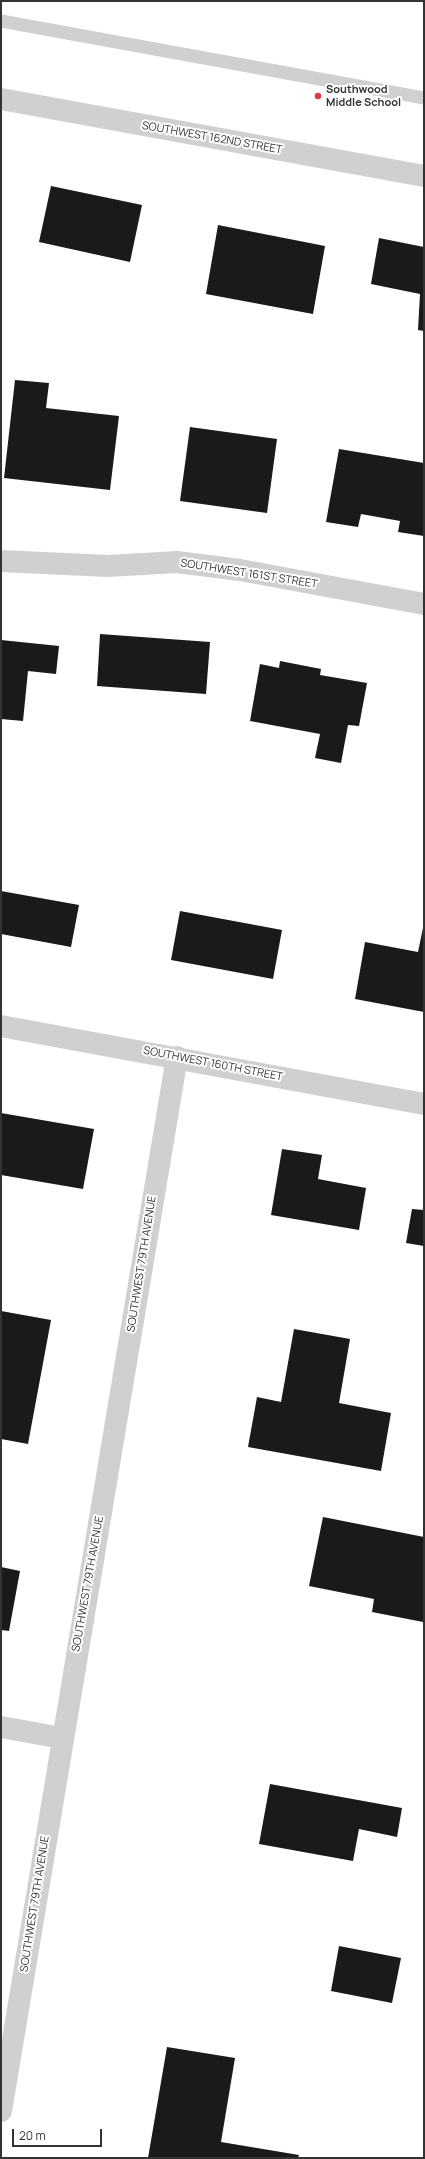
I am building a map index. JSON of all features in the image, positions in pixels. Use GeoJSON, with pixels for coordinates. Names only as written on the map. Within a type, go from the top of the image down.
{"type":"FeatureCollection","features":[{"type":"Feature","properties":{"kind":"street","name":"SOUTHWEST 162ND STREET"},"geometry":{"type":"LineString","coordinates":[[1,99],[424,176]]}},
{"type":"Feature","properties":{"kind":"street","name":"SOUTHWEST 161ST STREET"},"geometry":{"type":"LineString","coordinates":[[1,561],[101,566],[177,562],[246,572],[424,604]]}},
{"type":"Feature","properties":{"kind":"street","name":"SOUTHWEST 160TH STREET"},"geometry":{"type":"LineString","coordinates":[[1,1026],[177,1057],[424,1104]]}},
{"type":"Feature","properties":{"kind":"street","name":"SOUTHWEST 79TH AVENUE"},"geometry":{"type":"LineString","coordinates":[[1,2111],[62,1738],[177,1057]]}},
{"type":"Feature","properties":{"kind":"street"},"geometry":{"type":"LineString","coordinates":[[1,1727],[62,1738]]}},
{"type":"Feature","properties":{"kind":"lane"},"geometry":{"type":"LineString","coordinates":[[1,21],[424,98]]}},
{"type":"Feature","properties":{"kind":"building"},"geometry":{"type":"Polygon","coordinates":[[[51,186],[142,205],[130,262],[39,242],[51,186]]]}},
{"type":"Feature","properties":{"kind":"building"},"geometry":{"type":"Polygon","coordinates":[[[218,225],[325,246],[313,314],[206,294],[218,225]]]}},
{"type":"Feature","properties":{"kind":"building"},"geometry":{"type":"Polygon","coordinates":[[[379,238],[424,247],[424,331],[418,330],[420,294],[371,284],[379,238]]]}},
{"type":"Feature","properties":{"kind":"building"},"geometry":{"type":"Polygon","coordinates":[[[15,380],[49,383],[46,408],[119,416],[110,490],[4,478],[15,380]]]}},
{"type":"Feature","properties":{"kind":"building"},"geometry":{"type":"Polygon","coordinates":[[[190,427],[277,439],[267,513],[180,501],[190,427]]]}},
{"type":"Feature","properties":{"kind":"building"},"geometry":{"type":"Polygon","coordinates":[[[339,449],[424,463],[424,536],[398,532],[400,521],[361,514],[358,527],[326,522],[339,449]]]}},
{"type":"Feature","properties":{"kind":"building"},"geometry":{"type":"Polygon","coordinates":[[[100,634],[210,642],[206,694],[97,686],[100,634]]]}},
{"type":"Feature","properties":{"kind":"building"},"geometry":{"type":"Polygon","coordinates":[[[1,640],[59,646],[56,674],[28,671],[23,721],[1,719],[1,640]]]}},
{"type":"Feature","properties":{"kind":"building"},"geometry":{"type":"Polygon","coordinates":[[[280,661],[321,669],[320,675],[367,683],[359,726],[348,725],[341,763],[315,758],[320,734],[250,721],[260,664],[279,668],[280,661]]]}},
{"type":"Feature","properties":{"kind":"building"},"geometry":{"type":"Polygon","coordinates":[[[1,891],[79,905],[71,947],[1,934],[1,891]]]}},
{"type":"Feature","properties":{"kind":"building"},"geometry":{"type":"Polygon","coordinates":[[[180,911],[282,930],[273,979],[171,960],[180,911]]]}},
{"type":"Feature","properties":{"kind":"building"},"geometry":{"type":"Polygon","coordinates":[[[423,928],[424,1012],[355,999],[365,942],[418,952],[423,928]]]}},
{"type":"Feature","properties":{"kind":"building"},"geometry":{"type":"Polygon","coordinates":[[[1,1113],[94,1129],[83,1189],[1,1175],[1,1113]]]}},
{"type":"Feature","properties":{"kind":"building"},"geometry":{"type":"Polygon","coordinates":[[[282,1149],[322,1155],[318,1179],[366,1188],[359,1230],[271,1215],[282,1149]]]}},
{"type":"Feature","properties":{"kind":"building"},"geometry":{"type":"Polygon","coordinates":[[[412,1209],[424,1210],[424,1246],[406,1243],[412,1209]]]}},
{"type":"Feature","properties":{"kind":"building"},"geometry":{"type":"Polygon","coordinates":[[[1,1311],[51,1320],[28,1444],[1,1439],[1,1311]]]}},
{"type":"Feature","properties":{"kind":"building"},"geometry":{"type":"Polygon","coordinates":[[[294,1329],[350,1339],[339,1403],[391,1413],[381,1471],[248,1447],[257,1397],[281,1402],[294,1329]]]}},
{"type":"Feature","properties":{"kind":"building"},"geometry":{"type":"Polygon","coordinates":[[[323,1517],[424,1537],[423,1622],[372,1612],[374,1599],[309,1586],[323,1517]]]}},
{"type":"Feature","properties":{"kind":"building"},"geometry":{"type":"Polygon","coordinates":[[[1,1567],[20,1571],[9,1631],[1,1630],[1,1567]]]}},
{"type":"Feature","properties":{"kind":"building"},"geometry":{"type":"Polygon","coordinates":[[[270,1784],[402,1808],[397,1837],[359,1829],[353,1861],[259,1844],[270,1784]]]}},
{"type":"Feature","properties":{"kind":"building"},"geometry":{"type":"Polygon","coordinates":[[[339,1946],[401,1958],[392,2003],[331,1991],[339,1946]]]}},
{"type":"Feature","properties":{"kind":"building"},"geometry":{"type":"Polygon","coordinates":[[[167,2047],[235,2058],[221,2142],[299,2155],[298,2158],[148,2158],[167,2047]]]}},
{"type":"Feature","properties":{"kind":"place","name":"Southwood Middle School"},"geometry":{"type":"Point","coordinates":[318,96]}}]}
